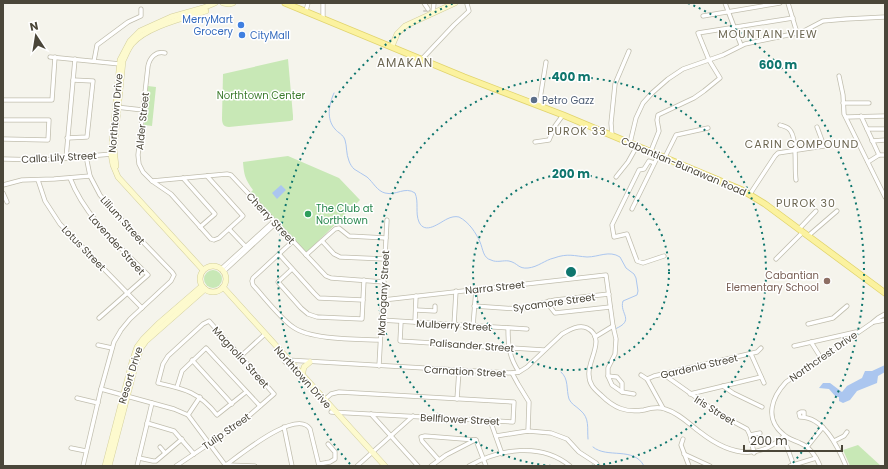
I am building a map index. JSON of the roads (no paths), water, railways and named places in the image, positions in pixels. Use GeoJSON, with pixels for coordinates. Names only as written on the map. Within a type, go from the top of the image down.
{"type":"FeatureCollection","features":[{"type":"Feature","properties":{"kind":"main road","name":"Cabantian-Bunawan Road"},"geometry":{"type":"LineString","coordinates":[[285,3],[659,154],[750,194],[885,293]]}},
{"type":"Feature","properties":{"kind":"street","name":"Northtown Drive"},"geometry":{"type":"LineString","coordinates":[[204,269],[124,180],[118,170],[113,154],[121,64],[132,44],[150,30],[212,6],[222,3],[233,3]]}},
{"type":"Feature","properties":{"kind":"street"},"geometry":{"type":"LineString","coordinates":[[306,11],[308,3]]}},
{"type":"Feature","properties":{"kind":"street"},"geometry":{"type":"LineString","coordinates":[[323,18],[324,3]]}},
{"type":"Feature","properties":{"kind":"street"},"geometry":{"type":"LineString","coordinates":[[428,12],[434,3]]}},
{"type":"Feature","properties":{"kind":"street"},"geometry":{"type":"LineString","coordinates":[[392,46],[400,29],[428,12],[455,3]]}},
{"type":"Feature","properties":{"kind":"street"},"geometry":{"type":"LineString","coordinates":[[725,3],[741,45]]}},
{"type":"Feature","properties":{"kind":"street"},"geometry":{"type":"LineString","coordinates":[[703,16],[780,3]]}},
{"type":"Feature","properties":{"kind":"street"},"geometry":{"type":"LineString","coordinates":[[788,3],[797,33]]}},
{"type":"Feature","properties":{"kind":"street"},"geometry":{"type":"LineString","coordinates":[[424,4],[428,12]]}},
{"type":"Feature","properties":{"kind":"street"},"geometry":{"type":"LineString","coordinates":[[422,59],[469,11],[467,4]]}},
{"type":"Feature","properties":{"kind":"street"},"geometry":{"type":"LineString","coordinates":[[94,61],[97,45],[130,20],[141,16],[141,9]]}},
{"type":"Feature","properties":{"kind":"street"},"geometry":{"type":"LineString","coordinates":[[630,143],[636,118],[643,103],[676,73],[691,65],[723,55],[749,42],[806,31],[829,20],[885,17]]}},
{"type":"Feature","properties":{"kind":"street"},"geometry":{"type":"LineString","coordinates":[[651,151],[659,131],[657,120],[658,115],[694,98],[720,78],[709,60],[698,33],[793,18]]}},
{"type":"Feature","properties":{"kind":"street"},"geometry":{"type":"LineString","coordinates":[[612,136],[611,123],[615,84],[629,50]]}},
{"type":"Feature","properties":{"kind":"street","name":"Alder Street"},"geometry":{"type":"LineString","coordinates":[[165,53],[157,53],[149,61],[146,76],[138,159],[141,168],[152,181],[164,188],[211,239],[214,240],[229,229]]}},
{"type":"Feature","properties":{"kind":"street"},"geometry":{"type":"LineString","coordinates":[[50,57],[121,64]]}},
{"type":"Feature","properties":{"kind":"street"},"geometry":{"type":"LineString","coordinates":[[3,100],[52,100],[55,57]]}},
{"type":"Feature","properties":{"kind":"street"},"geometry":{"type":"LineString","coordinates":[[66,158],[75,59]]}},
{"type":"Feature","properties":{"kind":"street"},"geometry":{"type":"LineString","coordinates":[[538,105],[546,62]]}},
{"type":"Feature","properties":{"kind":"street"},"geometry":{"type":"LineString","coordinates":[[839,76],[843,111],[885,198]]}},
{"type":"Feature","properties":{"kind":"street"},"geometry":{"type":"LineString","coordinates":[[67,138],[87,137],[91,105],[93,81],[73,80]]}},
{"type":"Feature","properties":{"kind":"street"},"geometry":{"type":"LineString","coordinates":[[843,103],[869,103]]}},
{"type":"Feature","properties":{"kind":"street"},"geometry":{"type":"LineString","coordinates":[[117,107],[143,110]]}},
{"type":"Feature","properties":{"kind":"street"},"geometry":{"type":"LineString","coordinates":[[535,142],[549,140],[555,126],[563,115]]}},
{"type":"Feature","properties":{"kind":"street"},"geometry":{"type":"LineString","coordinates":[[846,116],[885,116]]}},
{"type":"Feature","properties":{"kind":"street"},"geometry":{"type":"LineString","coordinates":[[861,116],[879,155]]}},
{"type":"Feature","properties":{"kind":"street"},"geometry":{"type":"LineString","coordinates":[[3,120],[49,120],[48,140],[3,139]]}},
{"type":"Feature","properties":{"kind":"street"},"geometry":{"type":"LineString","coordinates":[[780,125],[791,131],[795,150],[796,180]]}},
{"type":"Feature","properties":{"kind":"street"},"geometry":{"type":"LineString","coordinates":[[750,194],[778,153],[824,146],[817,127]]}},
{"type":"Feature","properties":{"kind":"street"},"geometry":{"type":"LineString","coordinates":[[665,157],[676,136],[708,128]]}},
{"type":"Feature","properties":{"kind":"street"},"geometry":{"type":"LineString","coordinates":[[867,129],[885,129]]}},
{"type":"Feature","properties":{"kind":"street"},"geometry":{"type":"LineString","coordinates":[[872,141],[885,140]]}},
{"type":"Feature","properties":{"kind":"street"},"geometry":{"type":"LineString","coordinates":[[616,177],[626,165],[637,146]]}},
{"type":"Feature","properties":{"kind":"street","name":"Calla Lily Street"},"geometry":{"type":"LineString","coordinates":[[3,159],[43,160],[113,154]]}},
{"type":"Feature","properties":{"kind":"street"},"geometry":{"type":"LineString","coordinates":[[632,210],[659,154]]}},
{"type":"Feature","properties":{"kind":"street"},"geometry":{"type":"LineString","coordinates":[[868,162],[879,155],[885,155]]}},
{"type":"Feature","properties":{"kind":"street","name":"Lilium Street"},"geometry":{"type":"LineString","coordinates":[[86,156],[90,176],[105,201],[174,276],[171,281],[142,308]]}},
{"type":"Feature","properties":{"kind":"street"},"geometry":{"type":"LineString","coordinates":[[654,163],[649,161],[644,169],[639,170],[612,226],[614,237],[627,234],[637,261],[643,263],[664,256]]}},
{"type":"Feature","properties":{"kind":"street","name":"Cherry Street"},"geometry":{"type":"LineString","coordinates":[[152,181],[231,175],[328,278],[384,282]]}},
{"type":"Feature","properties":{"kind":"street"},"geometry":{"type":"LineString","coordinates":[[3,184],[22,180],[90,176]]}},
{"type":"Feature","properties":{"kind":"street"},"geometry":{"type":"LineString","coordinates":[[206,176],[243,216],[229,229],[247,248]]}},
{"type":"Feature","properties":{"kind":"street","name":"Lavender Street"},"geometry":{"type":"LineString","coordinates":[[70,178],[78,197],[89,212],[117,244],[148,275],[99,318]]}},
{"type":"Feature","properties":{"kind":"street"},"geometry":{"type":"LineString","coordinates":[[183,178],[215,214],[200,227]]}},
{"type":"Feature","properties":{"kind":"street","name":"Lotus Street"},"geometry":{"type":"LineString","coordinates":[[38,180],[45,201],[60,224],[142,308]]}},
{"type":"Feature","properties":{"kind":"street"},"geometry":{"type":"LineString","coordinates":[[164,188],[165,180]]}},
{"type":"Feature","properties":{"kind":"street"},"geometry":{"type":"LineString","coordinates":[[3,193],[7,202]]}},
{"type":"Feature","properties":{"kind":"street"},"geometry":{"type":"LineString","coordinates":[[776,259],[801,231],[816,211]]}},
{"type":"Feature","properties":{"kind":"street"},"geometry":{"type":"LineString","coordinates":[[808,236],[837,211]]}},
{"type":"Feature","properties":{"kind":"street","name":"Mahogany Street"},"geometry":{"type":"LineString","coordinates":[[379,366],[387,220]]}},
{"type":"Feature","properties":{"kind":"street"},"geometry":{"type":"LineString","coordinates":[[222,270],[275,222]]}},
{"type":"Feature","properties":{"kind":"street"},"geometry":{"type":"LineString","coordinates":[[306,255],[335,229],[339,228],[349,236],[386,238]]}},
{"type":"Feature","properties":{"kind":"street"},"geometry":{"type":"LineString","coordinates":[[293,241],[253,278],[252,283],[291,326],[302,333],[315,336],[380,340]]}},
{"type":"Feature","properties":{"kind":"street"},"geometry":{"type":"LineString","coordinates":[[322,241],[334,254],[340,257],[385,259]]}},
{"type":"Feature","properties":{"kind":"street"},"geometry":{"type":"LineString","coordinates":[[279,254],[319,298],[363,300]]}},
{"type":"Feature","properties":{"kind":"street"},"geometry":{"type":"LineString","coordinates":[[213,266],[222,270],[225,279],[221,288],[212,292],[203,287],[200,277],[204,269],[213,266]]}},
{"type":"Feature","properties":{"kind":"street"},"geometry":{"type":"LineString","coordinates":[[292,269],[278,282],[301,308],[308,314],[317,317],[362,319],[364,280]]}},
{"type":"Feature","properties":{"kind":"street","name":"Narra Street"},"geometry":{"type":"LineString","coordinates":[[383,300],[606,275],[609,294]]}},
{"type":"Feature","properties":{"kind":"street","name":"Resort Drive"},"geometry":{"type":"LineString","coordinates":[[109,466],[110,456],[125,395],[141,348],[160,325],[203,287]]}},
{"type":"Feature","properties":{"kind":"street","name":"Northtown Drive"},"geometry":{"type":"LineString","coordinates":[[221,288],[286,361],[384,466]]}},
{"type":"Feature","properties":{"kind":"street"},"geometry":{"type":"LineString","coordinates":[[473,326],[476,289]]}},
{"type":"Feature","properties":{"kind":"street"},"geometry":{"type":"LineString","coordinates":[[454,325],[456,291]]}},
{"type":"Feature","properties":{"kind":"street"},"geometry":{"type":"LineString","coordinates":[[609,294],[616,347],[615,354],[608,368],[608,376],[612,384],[622,392],[634,394]]}},
{"type":"Feature","properties":{"kind":"street","name":"Sycamore Street"},"geometry":{"type":"LineString","coordinates":[[474,306],[519,309],[549,301],[609,294]]}},
{"type":"Feature","properties":{"kind":"street"},"geometry":{"type":"LineString","coordinates":[[415,322],[416,296]]}},
{"type":"Feature","properties":{"kind":"street"},"geometry":{"type":"LineString","coordinates":[[549,301],[551,308],[555,313],[610,307]]}},
{"type":"Feature","properties":{"kind":"street"},"geometry":{"type":"LineString","coordinates":[[416,310],[435,311],[435,306]]}},
{"type":"Feature","properties":{"kind":"street"},"geometry":{"type":"LineString","coordinates":[[808,324],[833,318],[847,306]]}},
{"type":"Feature","properties":{"kind":"street"},"geometry":{"type":"LineString","coordinates":[[83,466],[112,348],[117,336],[125,325],[142,308]]}},
{"type":"Feature","properties":{"kind":"street","name":"Northcrest Drive"},"geometry":{"type":"LineString","coordinates":[[784,436],[773,417],[772,408],[774,397],[780,389],[786,382],[885,314]]}},
{"type":"Feature","properties":{"kind":"street","name":"Mulberry Street"},"geometry":{"type":"LineString","coordinates":[[381,320],[527,329]]}},
{"type":"Feature","properties":{"kind":"street","name":"Northcrest Drive"},"geometry":{"type":"LineString","coordinates":[[872,322],[885,320]]}},
{"type":"Feature","properties":{"kind":"street","name":"Magnolia Street"},"geometry":{"type":"LineString","coordinates":[[177,387],[158,383],[163,364],[173,351],[208,321],[274,394]]}},
{"type":"Feature","properties":{"kind":"street","name":"Palisander Street"},"geometry":{"type":"LineString","coordinates":[[401,322],[400,341],[544,350]]}},
{"type":"Feature","properties":{"kind":"street"},"geometry":{"type":"LineString","coordinates":[[613,326],[595,337],[596,346],[588,373],[591,385],[610,403],[621,409],[632,411],[663,408],[681,416],[701,433],[717,443],[736,451],[754,453],[774,444],[784,436],[807,447],[816,458],[820,466]]}},
{"type":"Feature","properties":{"kind":"street"},"geometry":{"type":"LineString","coordinates":[[508,328],[508,348],[519,372]]}},
{"type":"Feature","properties":{"kind":"street","name":"Carnation Street"},"geometry":{"type":"LineString","coordinates":[[286,361],[512,373],[519,372],[528,367],[562,334],[575,328],[587,328],[595,337]]}},
{"type":"Feature","properties":{"kind":"street"},"geometry":{"type":"LineString","coordinates":[[794,346],[859,332]]}},
{"type":"Feature","properties":{"kind":"street"},"geometry":{"type":"LineString","coordinates":[[240,356],[264,336]]}},
{"type":"Feature","properties":{"kind":"street"},"geometry":{"type":"LineString","coordinates":[[811,342],[821,358]]}},
{"type":"Feature","properties":{"kind":"street"},"geometry":{"type":"LineString","coordinates":[[98,345],[112,348]]}},
{"type":"Feature","properties":{"kind":"street"},"geometry":{"type":"LineString","coordinates":[[246,392],[217,415],[200,397],[177,387],[182,371],[206,348],[260,406]]}},
{"type":"Feature","properties":{"kind":"street","name":"Gardenia Street"},"geometry":{"type":"LineString","coordinates":[[647,379],[759,352],[761,348]]}},
{"type":"Feature","properties":{"kind":"street","name":"Gardenia Street"},"geometry":{"type":"LineString","coordinates":[[750,354],[764,383]]}},
{"type":"Feature","properties":{"kind":"street"},"geometry":{"type":"LineString","coordinates":[[192,360],[232,404]]}},
{"type":"Feature","properties":{"kind":"street"},"geometry":{"type":"LineString","coordinates":[[301,377],[304,367],[310,362]]}},
{"type":"Feature","properties":{"kind":"street","name":"Bellflower Street"},"geometry":{"type":"LineString","coordinates":[[457,399],[460,370]]}},
{"type":"Feature","properties":{"kind":"street"},"geometry":{"type":"LineString","coordinates":[[512,373],[529,402],[528,431]]}},
{"type":"Feature","properties":{"kind":"street","name":"Iris Street"},"geometry":{"type":"LineString","coordinates":[[663,374],[721,415],[747,429],[750,435]]}},
{"type":"Feature","properties":{"kind":"street"},"geometry":{"type":"LineString","coordinates":[[641,375],[647,379],[663,408]]}},
{"type":"Feature","properties":{"kind":"street"},"geometry":{"type":"LineString","coordinates":[[608,376],[618,377],[622,383],[622,392]]}},
{"type":"Feature","properties":{"kind":"street"},"geometry":{"type":"LineString","coordinates":[[690,394],[761,377]]}},
{"type":"Feature","properties":{"kind":"street"},"geometry":{"type":"LineString","coordinates":[[723,386],[733,393],[762,407]]}},
{"type":"Feature","properties":{"kind":"street"},"geometry":{"type":"LineString","coordinates":[[101,389],[188,415],[226,465]]}},
{"type":"Feature","properties":{"kind":"street","name":"Bellflower Street"},"geometry":{"type":"LineString","coordinates":[[323,401],[331,394],[339,392],[514,402],[513,422],[333,412]]}},
{"type":"Feature","properties":{"kind":"street","name":"Tulip Street"},"geometry":{"type":"LineString","coordinates":[[176,466],[243,421],[274,394]]}},
{"type":"Feature","properties":{"kind":"street"},"geometry":{"type":"LineString","coordinates":[[188,415],[200,397]]}},
{"type":"Feature","properties":{"kind":"street"},"geometry":{"type":"LineString","coordinates":[[77,398],[98,403]]}},
{"type":"Feature","properties":{"kind":"street"},"geometry":{"type":"LineString","coordinates":[[137,466],[152,403]]}},
{"type":"Feature","properties":{"kind":"street"},"geometry":{"type":"LineString","coordinates":[[371,414],[418,466]]}},
{"type":"Feature","properties":{"kind":"street"},"geometry":{"type":"LineString","coordinates":[[357,466],[413,416]]}},
{"type":"Feature","properties":{"kind":"street"},"geometry":{"type":"LineString","coordinates":[[804,417],[823,427],[834,441],[846,466]]}},
{"type":"Feature","properties":{"kind":"street"},"geometry":{"type":"LineString","coordinates":[[490,420],[502,454]]}},
{"type":"Feature","properties":{"kind":"street"},"geometry":{"type":"LineString","coordinates":[[147,422],[174,431],[194,454]]}},
{"type":"Feature","properties":{"kind":"street"},"geometry":{"type":"LineString","coordinates":[[226,465],[284,426],[301,423],[308,425],[319,465],[334,461],[335,459],[335,452],[328,444]]}},
{"type":"Feature","properties":{"kind":"street"},"geometry":{"type":"LineString","coordinates":[[284,426],[292,466]]}},
{"type":"Feature","properties":{"kind":"street"},"geometry":{"type":"LineString","coordinates":[[807,447],[823,427]]}},
{"type":"Feature","properties":{"kind":"street"},"geometry":{"type":"LineString","coordinates":[[496,436],[528,431],[551,432],[567,439],[579,452],[596,463],[598,466]]}},
{"type":"Feature","properties":{"kind":"street"},"geometry":{"type":"LineString","coordinates":[[834,441],[844,436],[847,432]]}},
{"type":"Feature","properties":{"kind":"street"},"geometry":{"type":"LineString","coordinates":[[754,453],[750,435],[760,433]]}},
{"type":"Feature","properties":{"kind":"street"},"geometry":{"type":"LineString","coordinates":[[438,460],[422,441],[421,437],[425,436],[476,440]]}},
{"type":"Feature","properties":{"kind":"street"},"geometry":{"type":"LineString","coordinates":[[139,458],[156,461],[182,439]]}},
{"type":"Feature","properties":{"kind":"street"},"geometry":{"type":"LineString","coordinates":[[683,439],[680,444],[689,466]]}},
{"type":"Feature","properties":{"kind":"street"},"geometry":{"type":"LineString","coordinates":[[476,440],[486,466]]}},
{"type":"Feature","properties":{"kind":"street"},"geometry":{"type":"LineString","coordinates":[[431,466],[457,448],[476,440]]}},
{"type":"Feature","properties":{"kind":"street"},"geometry":{"type":"LineString","coordinates":[[160,447],[165,453]]}},
{"type":"Feature","properties":{"kind":"street"},"geometry":{"type":"LineString","coordinates":[[787,447],[792,466],[816,458]]}},
{"type":"Feature","properties":{"kind":"street"},"geometry":{"type":"LineString","coordinates":[[71,448],[86,451]]}},
{"type":"Feature","properties":{"kind":"street"},"geometry":{"type":"LineString","coordinates":[[469,466],[484,459],[502,454],[520,451],[538,451],[556,457],[570,466]]}},
{"type":"Feature","properties":{"kind":"street","name":"Northtown Drive"},"geometry":{"type":"LineString","coordinates":[[371,453],[380,466]]}},
{"type":"Feature","properties":{"kind":"street"},"geometry":{"type":"LineString","coordinates":[[684,454],[710,466]]}},
{"type":"Feature","properties":{"kind":"street","name":"Resort Drive"},"geometry":{"type":"LineString","coordinates":[[105,466],[110,456]]}},
{"type":"Feature","properties":{"kind":"street"},"geometry":{"type":"LineString","coordinates":[[226,465],[255,466]]}},
{"type":"Feature","properties":{"kind":"water"},"geometry":{"type":"Polygon","coordinates":[[[281,185],[286,190],[277,199],[272,193],[281,185]]]}},
{"type":"Feature","properties":{"kind":"water"},"geometry":{"type":"Polygon","coordinates":[[[885,365],[885,372],[878,376],[877,383],[857,391],[850,400],[843,403],[839,401],[839,397],[836,397],[829,389],[819,388],[823,383],[830,383],[842,392],[847,386],[862,378],[865,371],[872,371],[885,365]]]}},
{"type":"Feature","properties":{"kind":"waterway"},"geometry":{"type":"LineString","coordinates":[[334,93],[329,111],[330,121],[346,142],[348,158],[351,165],[354,169],[367,177],[382,192],[389,194],[408,190],[415,193],[418,219],[425,228],[432,227],[450,218],[459,217],[474,231],[488,259],[493,261],[509,261],[525,268],[535,266],[551,259],[571,255],[591,257],[612,254],[620,257],[626,268],[634,274],[638,291],[637,295],[623,301],[622,306],[626,320],[625,323],[615,329]]}},
{"type":"Feature","properties":{"kind":"waterway"},"geometry":{"type":"LineString","coordinates":[[561,372],[566,381],[570,401],[583,413],[587,420],[588,439]]}},
{"type":"Feature","properties":{"kind":"waterway"},"geometry":{"type":"LineString","coordinates":[[593,447],[605,452],[634,456],[640,460],[644,466]]}},
{"type":"Feature","properties":{"kind":"place","name":"MerryMart Grocery"},"geometry":{"type":"Point","coordinates":[241,25]}},
{"type":"Feature","properties":{"kind":"place","name":"CityMall"},"geometry":{"type":"Point","coordinates":[242,35]}},
{"type":"Feature","properties":{"kind":"place","name":"Petro Gazz"},"geometry":{"type":"Point","coordinates":[534,100]}},
{"type":"Feature","properties":{"kind":"place","name":"The Club at Northtown"},"geometry":{"type":"Point","coordinates":[308,214]}},
{"type":"Feature","properties":{"kind":"place","name":"Cabantian Elementary School"},"geometry":{"type":"Point","coordinates":[827,281]}},
{"type":"Feature","properties":{"kind":"district","name":"MOUNTAIN VIEW"},"geometry":{"type":"Point","coordinates":[768,34]}},
{"type":"Feature","properties":{"kind":"district","name":"AMAKAN"},"geometry":{"type":"Point","coordinates":[405,63]}},
{"type":"Feature","properties":{"kind":"district","name":"PUROK 33"},"geometry":{"type":"Point","coordinates":[577,131]}},
{"type":"Feature","properties":{"kind":"district","name":"CARIN COMPOUND"},"geometry":{"type":"Point","coordinates":[802,144]}},
{"type":"Feature","properties":{"kind":"district","name":"PUROK 30"},"geometry":{"type":"Point","coordinates":[806,203]}},
{"type":"Feature","properties":{"kind":"park label","name":"Northtown Center"},"geometry":{"type":"Point","coordinates":[261,95]}}]}
